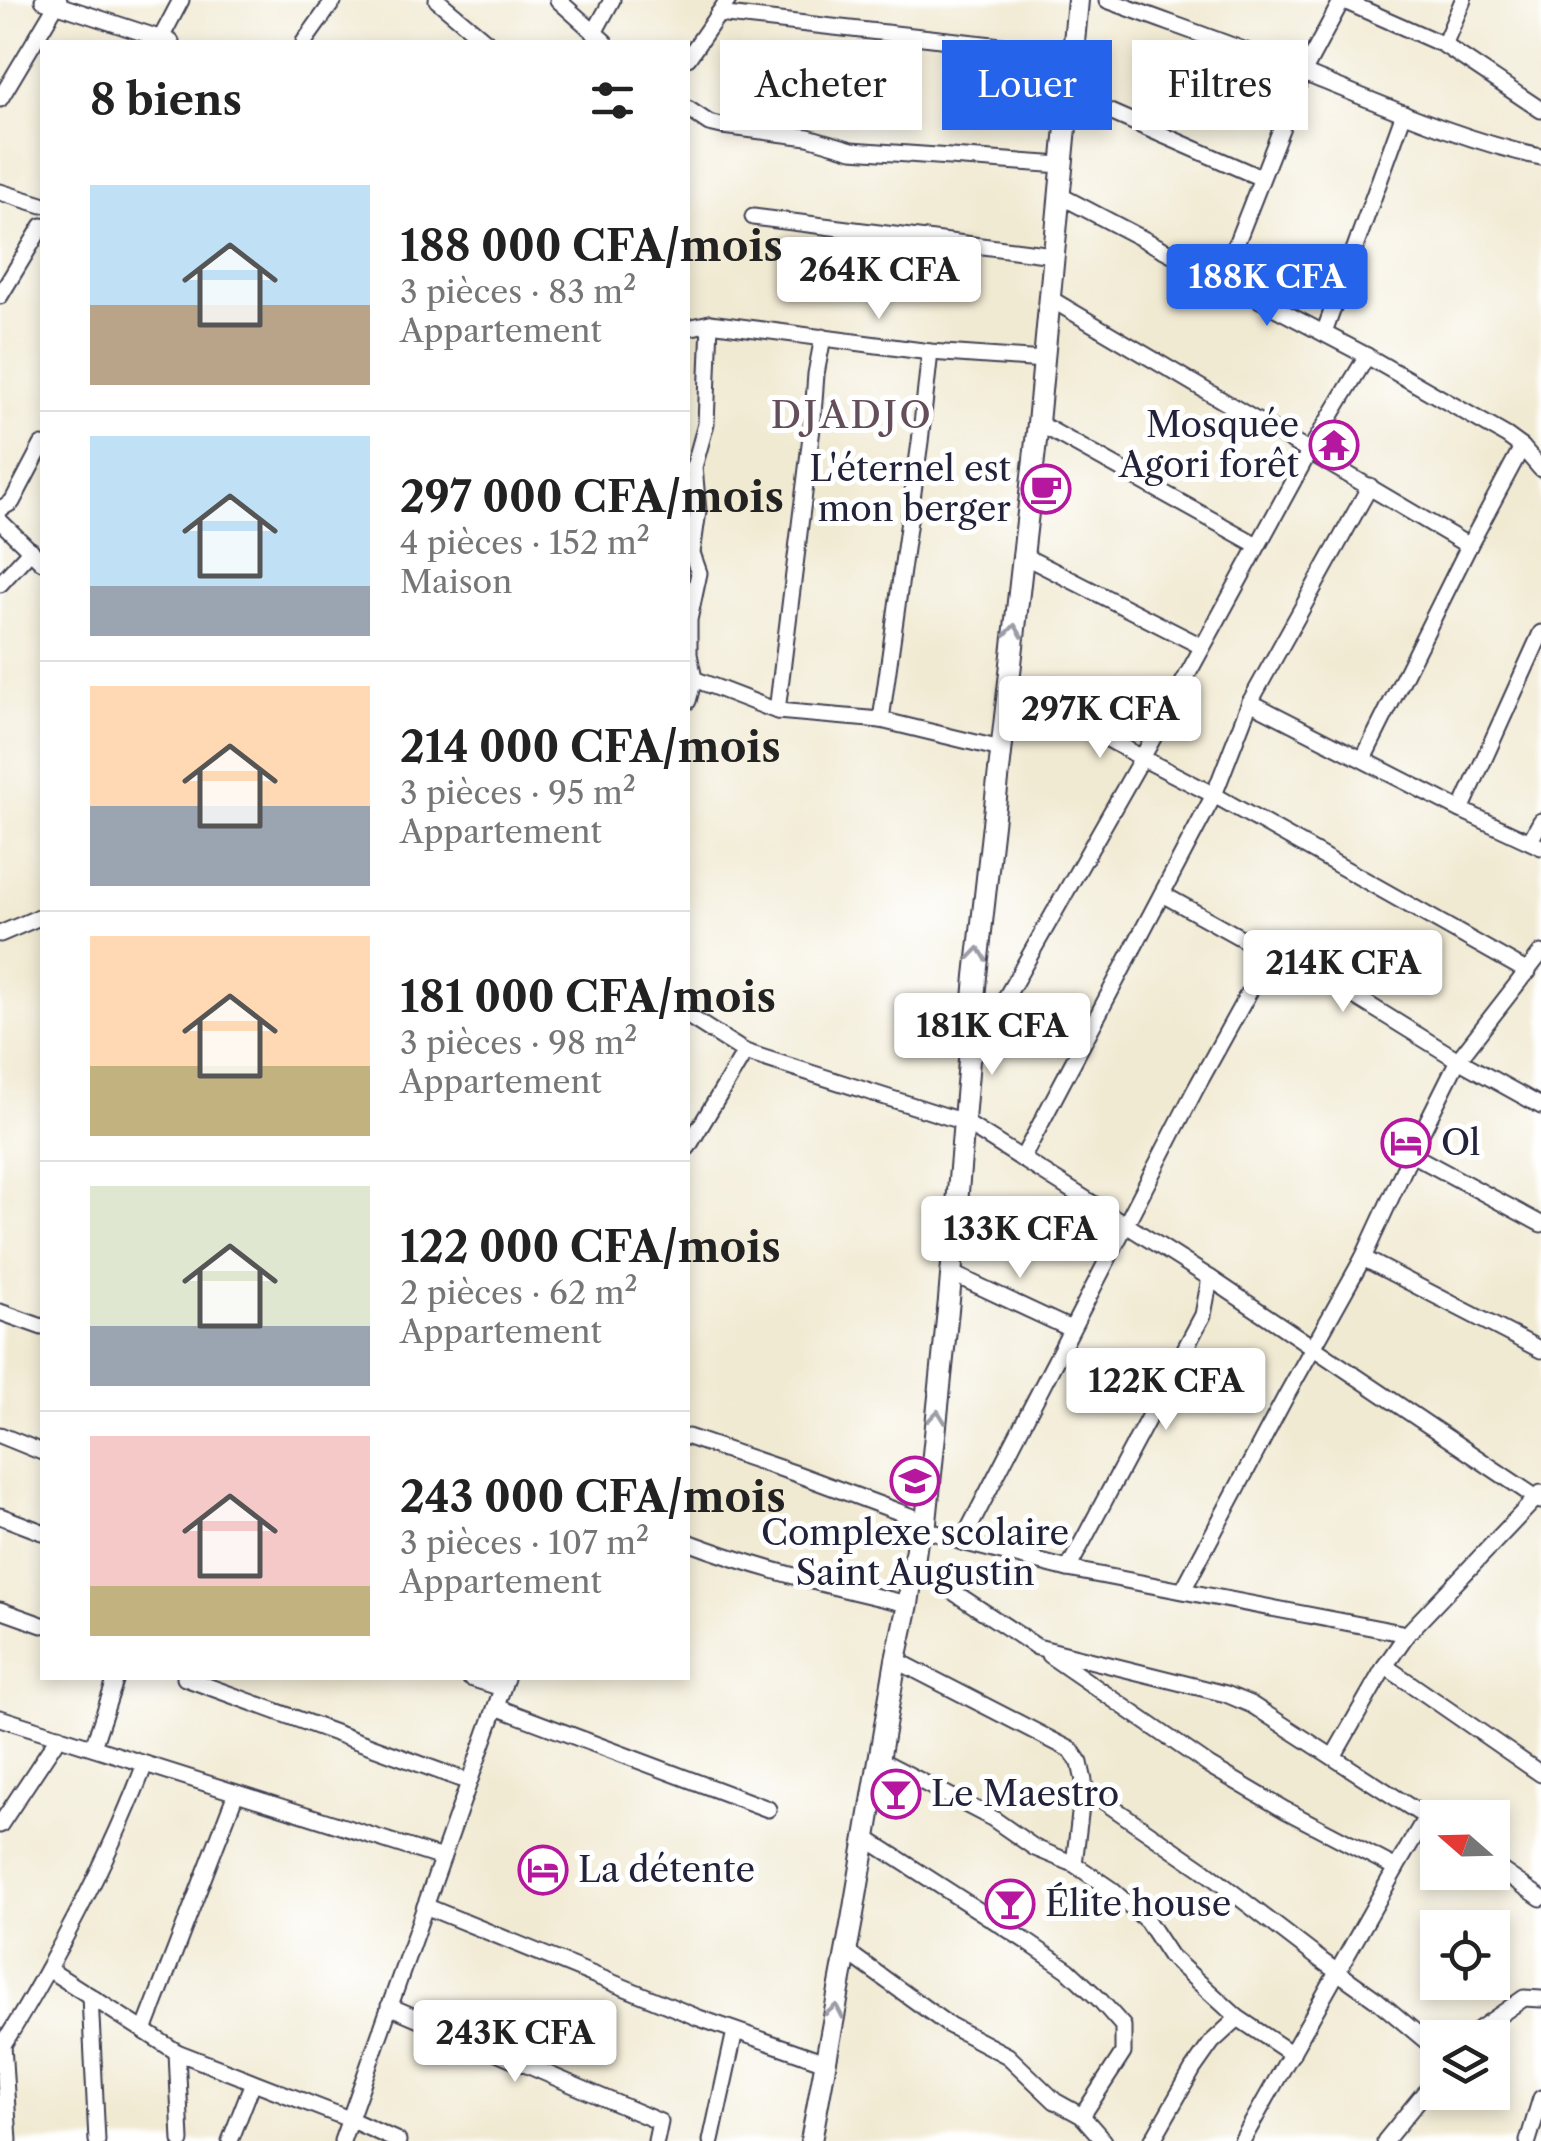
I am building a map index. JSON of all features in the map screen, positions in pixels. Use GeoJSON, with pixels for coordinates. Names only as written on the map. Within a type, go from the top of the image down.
{"type":"FeatureCollection","features":[{"type":"Feature","properties":{"kind":"main road"},"geometry":{"type":"LineString","coordinates":[[1074,40],[1078,0]]}},
{"type":"Feature","properties":{"kind":"main road"},"geometry":{"type":"LineString","coordinates":[[813,2140],[922,1525],[951,1273],[968,1065],[1038,423],[1065,130]]}},
{"type":"Feature","properties":{"kind":"street"},"geometry":{"type":"LineString","coordinates":[[0,99],[53,2],[166,40],[181,0]]}},
{"type":"Feature","properties":{"kind":"street"},"geometry":{"type":"LineString","coordinates":[[305,40],[334,0]]}},
{"type":"Feature","properties":{"kind":"street"},"geometry":{"type":"LineString","coordinates":[[437,0],[485,40]]}},
{"type":"Feature","properties":{"kind":"street"},"geometry":{"type":"LineString","coordinates":[[558,0],[599,38],[612,0]]}},
{"type":"Feature","properties":{"kind":"street"},"geometry":{"type":"LineString","coordinates":[[1107,0],[1214,40]]}},
{"type":"Feature","properties":{"kind":"street"},"geometry":{"type":"LineString","coordinates":[[1308,64],[1342,0],[1444,45],[1541,110]]}},
{"type":"Feature","properties":{"kind":"street"},"geometry":{"type":"LineString","coordinates":[[1444,45],[1463,0]]}},
{"type":"Feature","properties":{"kind":"street"},"geometry":{"type":"LineString","coordinates":[[690,55],[723,7],[969,40]]}},
{"type":"Feature","properties":{"kind":"street"},"geometry":{"type":"LineString","coordinates":[[1308,75],[1514,152],[1541,157]]}},
{"type":"Feature","properties":{"kind":"street"},"geometry":{"type":"LineString","coordinates":[[690,110],[708,123],[808,138],[852,150],[1062,165]]}},
{"type":"Feature","properties":{"kind":"street"},"geometry":{"type":"LineString","coordinates":[[1112,113],[1261,178]]}},
{"type":"Feature","properties":{"kind":"street"},"geometry":{"type":"LineString","coordinates":[[1324,333],[1404,113]]}},
{"type":"Feature","properties":{"kind":"street"},"geometry":{"type":"LineString","coordinates":[[1222,280],[1280,130]]}},
{"type":"Feature","properties":{"kind":"street"},"geometry":{"type":"LineString","coordinates":[[0,192],[40,205]]}},
{"type":"Feature","properties":{"kind":"street"},"geometry":{"type":"LineString","coordinates":[[1060,195],[1367,356],[1522,446],[1541,469]]}},
{"type":"Feature","properties":{"kind":"street"},"geometry":{"type":"LineString","coordinates":[[754,218],[1054,255]]}},
{"type":"Feature","properties":{"kind":"street"},"geometry":{"type":"LineString","coordinates":[[0,296],[40,229]]}},
{"type":"Feature","properties":{"kind":"street"},"geometry":{"type":"LineString","coordinates":[[1049,298],[1468,546]]}},
{"type":"Feature","properties":{"kind":"street"},"geometry":{"type":"LineString","coordinates":[[690,328],[710,323],[930,352],[1044,360]]}},
{"type":"Feature","properties":{"kind":"street"},"geometry":{"type":"LineString","coordinates":[[690,615],[699,573],[692,552],[698,510],[694,468],[706,424],[710,323]]}},
{"type":"Feature","properties":{"kind":"street"},"geometry":{"type":"LineString","coordinates":[[777,711],[823,337]]}},
{"type":"Feature","properties":{"kind":"street"},"geometry":{"type":"LineString","coordinates":[[881,720],[930,352]]}},
{"type":"Feature","properties":{"kind":"street"},"geometry":{"type":"LineString","coordinates":[[968,1065],[1309,452],[1367,356]]}},
{"type":"Feature","properties":{"kind":"street"},"geometry":{"type":"LineString","coordinates":[[1038,423],[1257,545]]}},
{"type":"Feature","properties":{"kind":"street"},"geometry":{"type":"LineString","coordinates":[[1364,759],[1468,546],[1522,446]]}},
{"type":"Feature","properties":{"kind":"street"},"geometry":{"type":"LineString","coordinates":[[0,508],[12,502],[40,449]]}},
{"type":"Feature","properties":{"kind":"street"},"geometry":{"type":"LineString","coordinates":[[1022,1159],[1214,795],[1250,702],[1370,486]]}},
{"type":"Feature","properties":{"kind":"street"},"geometry":{"type":"LineString","coordinates":[[0,520],[37,556],[0,584]]}},
{"type":"Feature","properties":{"kind":"street"},"geometry":{"type":"LineString","coordinates":[[1022,555],[1201,646]]}},
{"type":"Feature","properties":{"kind":"street"},"geometry":{"type":"LineString","coordinates":[[1461,810],[1541,632]]}},
{"type":"Feature","properties":{"kind":"street"},"geometry":{"type":"LineString","coordinates":[[690,659],[694,678],[690,693]]}},
{"type":"Feature","properties":{"kind":"street"},"geometry":{"type":"LineString","coordinates":[[694,678],[777,711],[881,720],[1001,749]]}},
{"type":"Feature","properties":{"kind":"street"},"geometry":{"type":"LineString","coordinates":[[1009,684],[1528,972]]}},
{"type":"Feature","properties":{"kind":"street"},"geometry":{"type":"LineString","coordinates":[[1250,702],[1536,844],[1541,821]]}},
{"type":"Feature","properties":{"kind":"street"},"geometry":{"type":"LineString","coordinates":[[1162,894],[1356,997],[1541,1106]]}},
{"type":"Feature","properties":{"kind":"street"},"geometry":{"type":"LineString","coordinates":[[0,934],[40,917]]}},
{"type":"Feature","properties":{"kind":"street"},"geometry":{"type":"LineString","coordinates":[[1183,1590],[1363,1258],[1458,1060],[1541,953]]}},
{"type":"Feature","properties":{"kind":"street"},"geometry":{"type":"LineString","coordinates":[[962,1542],[1195,1090],[1270,954]]}},
{"type":"Feature","properties":{"kind":"street"},"geometry":{"type":"LineString","coordinates":[[690,1017],[745,1052],[964,1122],[1210,1278],[1539,1497],[1408,1634],[1333,1757]]}},
{"type":"Feature","properties":{"kind":"street"},"geometry":{"type":"LineString","coordinates":[[690,1142],[745,1052]]}},
{"type":"Feature","properties":{"kind":"street"},"geometry":{"type":"LineString","coordinates":[[1411,1154],[1541,1224]]}},
{"type":"Feature","properties":{"kind":"street"},"geometry":{"type":"LineString","coordinates":[[1363,1258],[1541,1350]]}},
{"type":"Feature","properties":{"kind":"street"},"geometry":{"type":"LineString","coordinates":[[951,1273],[1071,1329]]}},
{"type":"Feature","properties":{"kind":"street"},"geometry":{"type":"LineString","coordinates":[[1068,1569],[1203,1315],[1210,1278]]}},
{"type":"Feature","properties":{"kind":"street"},"geometry":{"type":"LineString","coordinates":[[0,1312],[40,1325]]}},
{"type":"Feature","properties":{"kind":"street"},"geometry":{"type":"LineString","coordinates":[[0,1435],[40,1451]]}},
{"type":"Feature","properties":{"kind":"street"},"geometry":{"type":"LineString","coordinates":[[690,1438],[798,1474],[962,1542],[1068,1569],[1408,1634]]}},
{"type":"Feature","properties":{"kind":"street"},"geometry":{"type":"LineString","coordinates":[[0,1516],[40,1531]]}},
{"type":"Feature","properties":{"kind":"street"},"geometry":{"type":"LineString","coordinates":[[690,1543],[740,1562],[908,1604]]}},
{"type":"Feature","properties":{"kind":"street"},"geometry":{"type":"LineString","coordinates":[[914,1566],[1210,1766],[1396,1868]]}},
{"type":"Feature","properties":{"kind":"street"},"geometry":{"type":"LineString","coordinates":[[0,1610],[40,1624]]}},
{"type":"Feature","properties":{"kind":"street"},"geometry":{"type":"LineString","coordinates":[[1037,1646],[1252,1704],[1420,1813]]}},
{"type":"Feature","properties":{"kind":"street"},"geometry":{"type":"LineString","coordinates":[[896,1660],[1071,1750],[1080,1763],[1083,1787],[1074,1864]]}},
{"type":"Feature","properties":{"kind":"street"},"geometry":{"type":"LineString","coordinates":[[1385,1666],[1541,1774]]}},
{"type":"Feature","properties":{"kind":"street"},"geometry":{"type":"LineString","coordinates":[[93,1747],[115,1680]]}},
{"type":"Feature","properties":{"kind":"street"},"geometry":{"type":"LineString","coordinates":[[189,1680],[469,1782]]}},
{"type":"Feature","properties":{"kind":"street"},"geometry":{"type":"LineString","coordinates":[[342,2141],[504,1683]]}},
{"type":"Feature","properties":{"kind":"street"},"geometry":{"type":"LineString","coordinates":[[496,1707],[768,1809]]}},
{"type":"Feature","properties":{"kind":"street"},"geometry":{"type":"LineString","coordinates":[[0,1718],[442,1858]]}},
{"type":"Feature","properties":{"kind":"street"},"geometry":{"type":"LineString","coordinates":[[0,1825],[59,1736]]}},
{"type":"Feature","properties":{"kind":"street"},"geometry":{"type":"LineString","coordinates":[[878,1759],[992,1818],[1035,1848],[1074,1864],[1112,1890],[1147,1921],[1170,1956],[1238,2018],[1292,2054]]}},
{"type":"Feature","properties":{"kind":"street"},"geometry":{"type":"LineString","coordinates":[[9,2141],[2,2047],[92,1886],[145,1764]]}},
{"type":"Feature","properties":{"kind":"street"},"geometry":{"type":"LineString","coordinates":[[1083,1787],[1202,1869],[1420,2036]]}},
{"type":"Feature","properties":{"kind":"street"},"geometry":{"type":"LineString","coordinates":[[144,2031],[236,1793]]}},
{"type":"Feature","properties":{"kind":"street"},"geometry":{"type":"LineString","coordinates":[[1242,2141],[1396,1868],[1420,1837]]}},
{"type":"Feature","properties":{"kind":"street"},"geometry":{"type":"LineString","coordinates":[[866,1838],[1068,1970],[1123,2026],[1123,2053],[1082,2116]]}},
{"type":"Feature","properties":{"kind":"street"},"geometry":{"type":"LineString","coordinates":[[1510,1876],[1541,1898]]}},
{"type":"Feature","properties":{"kind":"street"},"geometry":{"type":"LineString","coordinates":[[425,1906],[735,2031],[825,2062]]}},
{"type":"Feature","properties":{"kind":"street"},"geometry":{"type":"LineString","coordinates":[[846,1951],[948,2024],[1008,2056],[1054,2100],[1082,2116],[1104,2141]]}},
{"type":"Feature","properties":{"kind":"street"},"geometry":{"type":"LineString","coordinates":[[48,1968],[176,2052],[398,2141]]}},
{"type":"Feature","properties":{"kind":"street"},"geometry":{"type":"LineString","coordinates":[[90,1996],[97,2141]]}},
{"type":"Feature","properties":{"kind":"street"},"geometry":{"type":"LineString","coordinates":[[1493,2020],[1524,1998],[1541,1999]]}},
{"type":"Feature","properties":{"kind":"street"},"geometry":{"type":"LineString","coordinates":[[389,2006],[660,2122],[656,2141]]}},
{"type":"Feature","properties":{"kind":"street"},"geometry":{"type":"LineString","coordinates":[[1152,2141],[1212,2042],[1238,2018]]}},
{"type":"Feature","properties":{"kind":"street"},"geometry":{"type":"LineString","coordinates":[[711,2141],[735,2031]]}},
{"type":"Feature","properties":{"kind":"street"},"geometry":{"type":"LineString","coordinates":[[176,2052],[181,2141]]}},
{"type":"Feature","properties":{"kind":"street"},"geometry":{"type":"LineString","coordinates":[[230,2141],[252,2082]]}},
{"type":"Feature","properties":{"kind":"street"},"geometry":{"type":"LineString","coordinates":[[1385,2141],[1420,2098]]}},
{"type":"Feature","properties":{"kind":"street"},"geometry":{"type":"LineString","coordinates":[[1528,2141],[1541,2098]]}},
{"type":"Feature","properties":{"kind":"place","name":"Mosquée Agori forêt"},"geometry":{"type":"Point","coordinates":[1334,445]}},
{"type":"Feature","properties":{"kind":"place","name":"L'éternel est mon berger"},"geometry":{"type":"Point","coordinates":[1046,489]}},
{"type":"Feature","properties":{"kind":"place","name":"Ol"},"geometry":{"type":"Point","coordinates":[1406,1143]}},
{"type":"Feature","properties":{"kind":"place","name":"Complexe scolaire Saint Augustin"},"geometry":{"type":"Point","coordinates":[915,1481]}},
{"type":"Feature","properties":{"kind":"place","name":"Le Maestro"},"geometry":{"type":"Point","coordinates":[896,1794]}},
{"type":"Feature","properties":{"kind":"place","name":"La détente"},"geometry":{"type":"Point","coordinates":[543,1870]}},
{"type":"Feature","properties":{"kind":"place","name":"Élite house"},"geometry":{"type":"Point","coordinates":[1010,1904]}},
{"type":"Feature","properties":{"kind":"district","name":"DJADJO"},"geometry":{"type":"Point","coordinates":[852,415]}}]}
